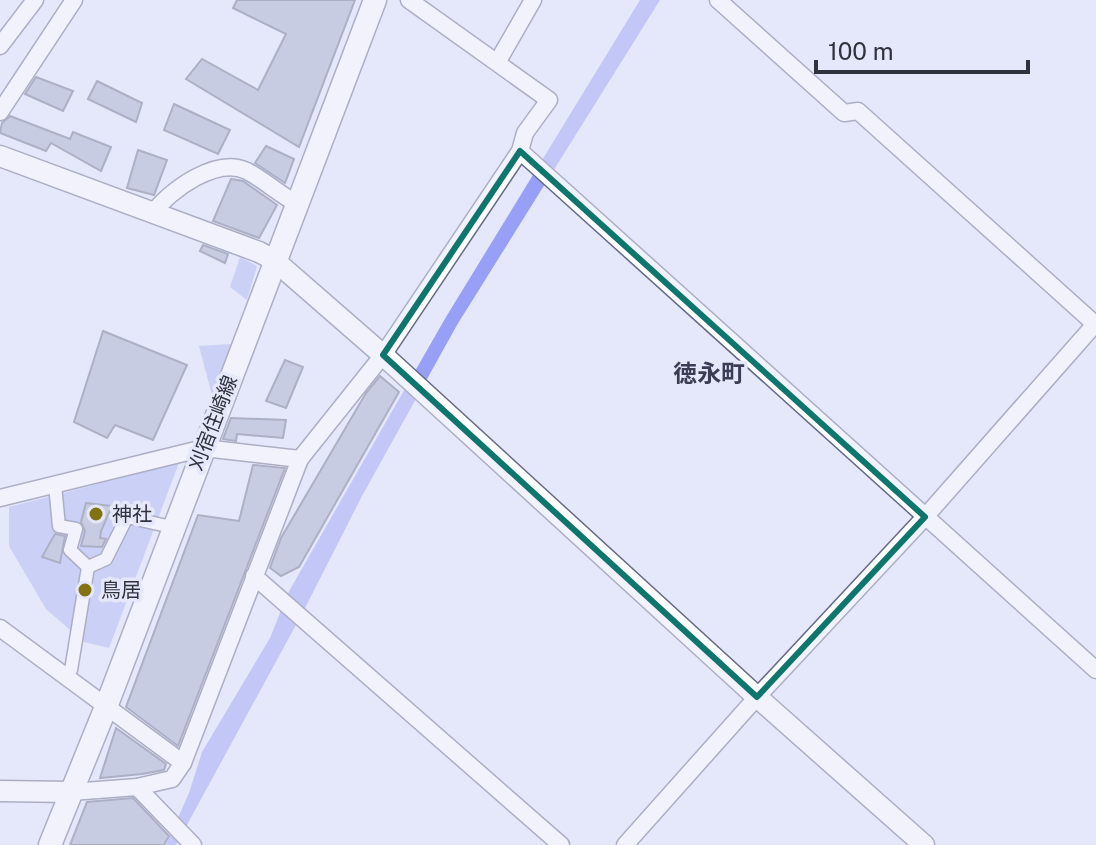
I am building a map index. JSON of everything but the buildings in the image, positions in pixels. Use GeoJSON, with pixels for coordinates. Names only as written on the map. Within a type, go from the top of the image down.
{"type":"FeatureCollection","features":[{"type":"Feature","properties":{"kind":"main road","name":"刈宿住崎線"},"geometry":{"type":"LineString","coordinates":[[50,845],[106,707],[375,0]]}},
{"type":"Feature","properties":{"kind":"street"},"geometry":{"type":"LineString","coordinates":[[0,46],[35,0]]}},
{"type":"Feature","properties":{"kind":"street"},"geometry":{"type":"LineString","coordinates":[[0,112],[74,0]]}},
{"type":"Feature","properties":{"kind":"street"},"geometry":{"type":"LineString","coordinates":[[0,791],[71,792],[137,787],[172,779],[183,763],[300,459],[383,355],[520,151],[525,133],[549,100],[409,0]]}},
{"type":"Feature","properties":{"kind":"street"},"geometry":{"type":"LineString","coordinates":[[498,61],[533,0]]}},
{"type":"Feature","properties":{"kind":"street"},"geometry":{"type":"LineString","coordinates":[[625,845],[757,697],[925,517],[1096,324],[858,111],[844,113],[718,0]]}},
{"type":"Feature","properties":{"kind":"street"},"geometry":{"type":"LineString","coordinates":[[520,151],[1096,670]]}},
{"type":"Feature","properties":{"kind":"street"},"geometry":{"type":"LineString","coordinates":[[0,156],[274,260],[924,845]]}},
{"type":"Feature","properties":{"kind":"street"},"geometry":{"type":"LineString","coordinates":[[153,213],[163,200],[199,175],[231,169],[244,169],[296,203]]}},
{"type":"Feature","properties":{"kind":"street"},"geometry":{"type":"LineString","coordinates":[[0,498],[204,448],[300,459]]}},
{"type":"Feature","properties":{"kind":"street"},"geometry":{"type":"LineString","coordinates":[[55,485],[59,526],[76,529],[70,550],[88,567]]}},
{"type":"Feature","properties":{"kind":"street"},"geometry":{"type":"LineString","coordinates":[[88,567],[106,559],[127,517],[167,526]]}},
{"type":"Feature","properties":{"kind":"street"},"geometry":{"type":"LineString","coordinates":[[71,670],[88,567]]}},
{"type":"Feature","properties":{"kind":"street"},"geometry":{"type":"LineString","coordinates":[[254,576],[561,845]]}},
{"type":"Feature","properties":{"kind":"street"},"geometry":{"type":"LineString","coordinates":[[0,628],[183,763]]}},
{"type":"Feature","properties":{"kind":"street"},"geometry":{"type":"LineString","coordinates":[[137,787],[184,842]]}},
{"type":"Feature","properties":{"kind":"highlighted area"},"geometry":{"type":"Polygon","coordinates":[[[520,151],[925,517],[757,697],[383,355],[520,151]]]}},
{"type":"Feature","properties":{"kind":"shaded area"},"geometry":{"type":"Polygon","coordinates":[[[640,0],[660,0],[457,325],[176,845],[166,845],[189,793],[202,752],[270,638],[288,593],[446,317],[640,0]]]}},
{"type":"Feature","properties":{"kind":"shaded area"},"geometry":{"type":"Polygon","coordinates":[[[240,257],[257,266],[247,300],[230,287],[240,257]]]}},
{"type":"Feature","properties":{"kind":"shaded area"},"geometry":{"type":"Polygon","coordinates":[[[231,344],[212,395],[199,346],[231,344]]]}},
{"type":"Feature","properties":{"kind":"shaded area"},"geometry":{"type":"Polygon","coordinates":[[[179,463],[109,648],[84,642],[46,609],[9,546],[9,507],[179,463]]]}},
{"type":"Feature","properties":{"kind":"place","name":"神社"},"geometry":{"type":"Point","coordinates":[96,514]}},
{"type":"Feature","properties":{"kind":"place","name":"鳥居"},"geometry":{"type":"Point","coordinates":[85,590]}},
{"type":"Feature","properties":{"kind":"district","name":"徳永町"},"geometry":{"type":"Point","coordinates":[709,373]}}]}
